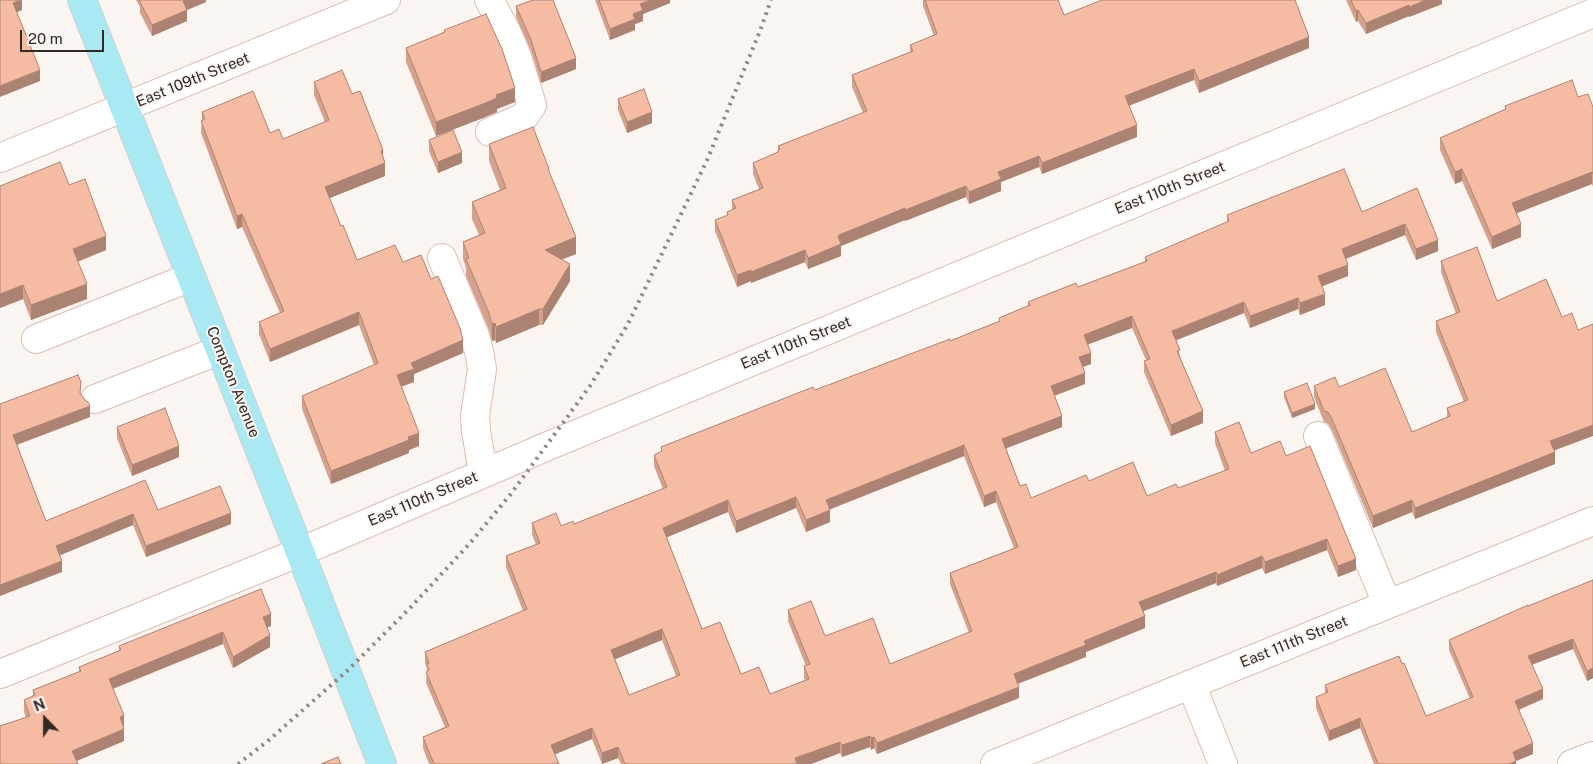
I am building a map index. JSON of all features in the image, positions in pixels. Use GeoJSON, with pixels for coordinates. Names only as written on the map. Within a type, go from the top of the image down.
{"type":"FeatureCollection","features":[{"type":"Feature","properties":{"kind":"main road","name":"Compton Avenue"},"geometry":{"type":"LineString","coordinates":[[82,0],[382,764]]}},
{"type":"Feature","properties":{"kind":"street","name":"East 109th Street"},"geometry":{"type":"LineString","coordinates":[[0,158],[386,0]]}},
{"type":"Feature","properties":{"kind":"street"},"geometry":{"type":"LineString","coordinates":[[489,0],[515,53],[532,105],[524,117],[490,132]]}},
{"type":"Feature","properties":{"kind":"street","name":"East 110th Street"},"geometry":{"type":"LineString","coordinates":[[0,674],[300,552],[483,473],[1593,13]]}},
{"type":"Feature","properties":{"kind":"street"},"geometry":{"type":"LineString","coordinates":[[442,258],[475,336],[480,356],[482,369],[476,431],[483,473]]}},
{"type":"Feature","properties":{"kind":"street"},"geometry":{"type":"LineString","coordinates":[[36,339],[191,277]]}},
{"type":"Feature","properties":{"kind":"street"},"geometry":{"type":"LineString","coordinates":[[95,399],[220,350]]}},
{"type":"Feature","properties":{"kind":"street"},"geometry":{"type":"LineString","coordinates":[[1318,436],[1387,604]]}},
{"type":"Feature","properties":{"kind":"street","name":"East 111th Street"},"geometry":{"type":"LineString","coordinates":[[995,764],[1034,757],[1191,684],[1593,521]]}},
{"type":"Feature","properties":{"kind":"street"},"geometry":{"type":"LineString","coordinates":[[1191,684],[1223,764]]}},
{"type":"Feature","properties":{"kind":"street"},"geometry":{"type":"LineString","coordinates":[[1572,764],[1593,756]]}},
{"type":"Feature","properties":{"kind":"building"},"geometry":{"type":"Polygon","coordinates":[[[0,0],[20,0],[13,3],[40,70],[0,86],[0,0]]]}},
{"type":"Feature","properties":{"kind":"building"},"geometry":{"type":"Polygon","coordinates":[[[140,0],[185,0],[183,1],[187,10],[152,25],[140,0]]]}},
{"type":"Feature","properties":{"kind":"building"},"geometry":{"type":"Polygon","coordinates":[[[533,0],[553,0],[576,58],[541,72],[531,40],[516,6],[533,0]]]}},
{"type":"Feature","properties":{"kind":"building"},"geometry":{"type":"Polygon","coordinates":[[[599,0],[651,0],[640,4],[643,10],[633,14],[635,19],[610,29],[599,0]]]}},
{"type":"Feature","properties":{"kind":"building"},"geometry":{"type":"Polygon","coordinates":[[[925,0],[1058,0],[1064,15],[1102,0],[1295,0],[1309,37],[1199,81],[1194,69],[1125,96],[1137,125],[1042,163],[1039,156],[998,172],[1001,179],[969,192],[966,186],[905,210],[905,208],[839,235],[841,244],[808,258],[805,250],[751,272],[751,270],[737,275],[715,220],[728,215],[727,212],[736,208],[732,200],[763,188],[753,163],[778,152],[780,149],[778,146],[867,111],[852,75],[913,51],[910,45],[937,34],[925,0]]]}},
{"type":"Feature","properties":{"kind":"building"},"geometry":{"type":"Polygon","coordinates":[[[1351,0],[1426,0],[1366,23],[1358,10],[1356,11],[1351,0]]]}},
{"type":"Feature","properties":{"kind":"building"},"geometry":{"type":"Polygon","coordinates":[[[486,14],[502,49],[515,88],[496,95],[497,98],[436,122],[406,48],[445,32],[444,30],[486,14]]]}},
{"type":"Feature","properties":{"kind":"building"},"geometry":{"type":"Polygon","coordinates":[[[342,70],[352,94],[360,91],[383,150],[381,151],[385,163],[325,187],[341,226],[343,225],[357,260],[395,245],[403,262],[421,255],[431,279],[438,276],[460,328],[463,340],[411,363],[414,369],[397,375],[419,433],[408,437],[409,440],[331,471],[302,396],[378,363],[359,312],[270,349],[259,322],[284,311],[242,214],[237,216],[201,121],[205,119],[202,112],[253,91],[270,133],[279,129],[283,139],[329,120],[314,82],[342,70]]]}},
{"type":"Feature","properties":{"kind":"building"},"geometry":{"type":"Polygon","coordinates":[[[1572,80],[1578,97],[1588,94],[1593,107],[1593,174],[1592,172],[1512,203],[1521,224],[1492,237],[1462,169],[1455,172],[1440,138],[1506,109],[1505,106],[1572,80]]]}},
{"type":"Feature","properties":{"kind":"building"},"geometry":{"type":"Polygon","coordinates":[[[644,89],[652,112],[627,122],[618,99],[644,89]]]}},
{"type":"Feature","properties":{"kind":"building"},"geometry":{"type":"Polygon","coordinates":[[[533,127],[576,237],[545,250],[570,264],[543,309],[496,327],[495,323],[492,324],[466,259],[469,258],[463,242],[485,233],[472,202],[506,188],[489,144],[533,127]]]}},
{"type":"Feature","properties":{"kind":"building"},"geometry":{"type":"Polygon","coordinates":[[[453,130],[462,152],[438,162],[429,140],[453,130]]]}},
{"type":"Feature","properties":{"kind":"building"},"geometry":{"type":"Polygon","coordinates":[[[60,162],[69,185],[85,179],[106,236],[73,249],[87,284],[31,305],[23,285],[0,294],[0,186],[60,162]]]}},
{"type":"Feature","properties":{"kind":"building"},"geometry":{"type":"Polygon","coordinates":[[[1344,169],[1362,212],[1417,188],[1438,240],[1416,249],[1405,224],[1342,249],[1348,265],[1318,276],[1325,294],[1300,303],[1298,298],[1250,316],[1244,302],[1172,331],[1180,350],[1177,351],[1203,411],[1171,425],[1144,361],[1150,359],[1132,316],[1084,335],[1091,353],[1079,357],[1085,373],[1051,386],[1062,416],[1002,439],[1020,486],[1026,484],[1031,498],[1086,475],[1089,481],[1133,462],[1147,496],[1176,484],[1178,488],[1229,469],[1215,432],[1239,422],[1251,453],[1280,441],[1286,456],[1310,446],[1356,559],[1338,566],[1327,539],[1265,562],[1262,556],[1217,575],[1216,572],[1139,602],[1145,616],[1084,641],[1086,645],[1014,674],[1019,687],[877,743],[874,737],[871,738],[870,736],[842,745],[840,742],[795,758],[797,764],[625,764],[618,747],[602,753],[592,728],[551,745],[559,764],[434,764],[423,737],[449,726],[426,672],[429,670],[427,664],[429,663],[425,652],[527,609],[506,556],[540,543],[532,523],[556,513],[561,526],[573,521],[574,524],[667,487],[654,455],[662,451],[661,447],[813,387],[815,390],[950,339],[950,341],[1000,321],[999,318],[1030,305],[1028,302],[1076,283],[1078,287],[1147,261],[1145,257],[1229,221],[1227,215],[1344,169]],[[964,445],[826,500],[830,510],[806,520],[796,497],[736,521],[728,500],[663,528],[702,629],[720,622],[741,674],[759,667],[770,694],[809,679],[804,666],[810,664],[788,610],[811,601],[825,636],[873,618],[890,664],[972,631],[950,573],[1018,547],[996,491],[984,496],[964,445]],[[662,629],[611,650],[629,695],[680,675],[662,629]]]}},
{"type":"Feature","properties":{"kind":"building"},"geometry":{"type":"Polygon","coordinates":[[[1477,247],[1497,301],[1546,279],[1562,317],[1572,313],[1578,330],[1593,324],[1593,425],[1550,441],[1555,452],[1415,508],[1412,500],[1373,516],[1332,419],[1328,412],[1324,411],[1314,386],[1335,377],[1339,387],[1385,368],[1412,432],[1450,416],[1447,408],[1468,400],[1436,321],[1460,312],[1441,261],[1477,247]]]}},
{"type":"Feature","properties":{"kind":"building"},"geometry":{"type":"Polygon","coordinates":[[[78,375],[81,382],[80,393],[90,406],[13,435],[46,521],[145,480],[158,510],[220,486],[231,513],[146,546],[133,514],[56,546],[62,561],[0,585],[0,404],[78,375]]]}},
{"type":"Feature","properties":{"kind":"building"},"geometry":{"type":"Polygon","coordinates":[[[1307,383],[1315,404],[1292,413],[1284,392],[1307,383]]]}},
{"type":"Feature","properties":{"kind":"building"},"geometry":{"type":"Polygon","coordinates":[[[165,408],[179,446],[132,465],[117,427],[165,408]]]}},
{"type":"Feature","properties":{"kind":"building"},"geometry":{"type":"Polygon","coordinates":[[[1593,580],[1593,668],[1587,671],[1573,639],[1528,656],[1543,689],[1515,701],[1533,743],[1513,752],[1516,761],[1509,764],[1378,764],[1360,718],[1329,731],[1316,697],[1328,692],[1325,685],[1399,656],[1402,664],[1404,663],[1426,716],[1473,697],[1449,640],[1528,605],[1593,580]]]}},
{"type":"Feature","properties":{"kind":"building"},"geometry":{"type":"Polygon","coordinates":[[[261,589],[271,614],[263,617],[270,635],[233,657],[223,632],[109,679],[124,715],[120,717],[124,729],[72,751],[78,764],[0,764],[0,726],[30,716],[24,700],[35,695],[33,690],[81,671],[79,667],[121,650],[119,646],[261,589]]]}},
{"type":"Feature","properties":{"kind":"building"},"geometry":{"type":"Polygon","coordinates":[[[338,757],[341,764],[321,764],[338,757]]]}},
{"type":"Feature","properties":{"kind":"railway"},"geometry":{"type":"LineString","coordinates":[[238,764],[269,740],[347,671],[411,607],[471,542],[510,495],[590,386],[628,324],[708,158],[771,0]]}}]}
